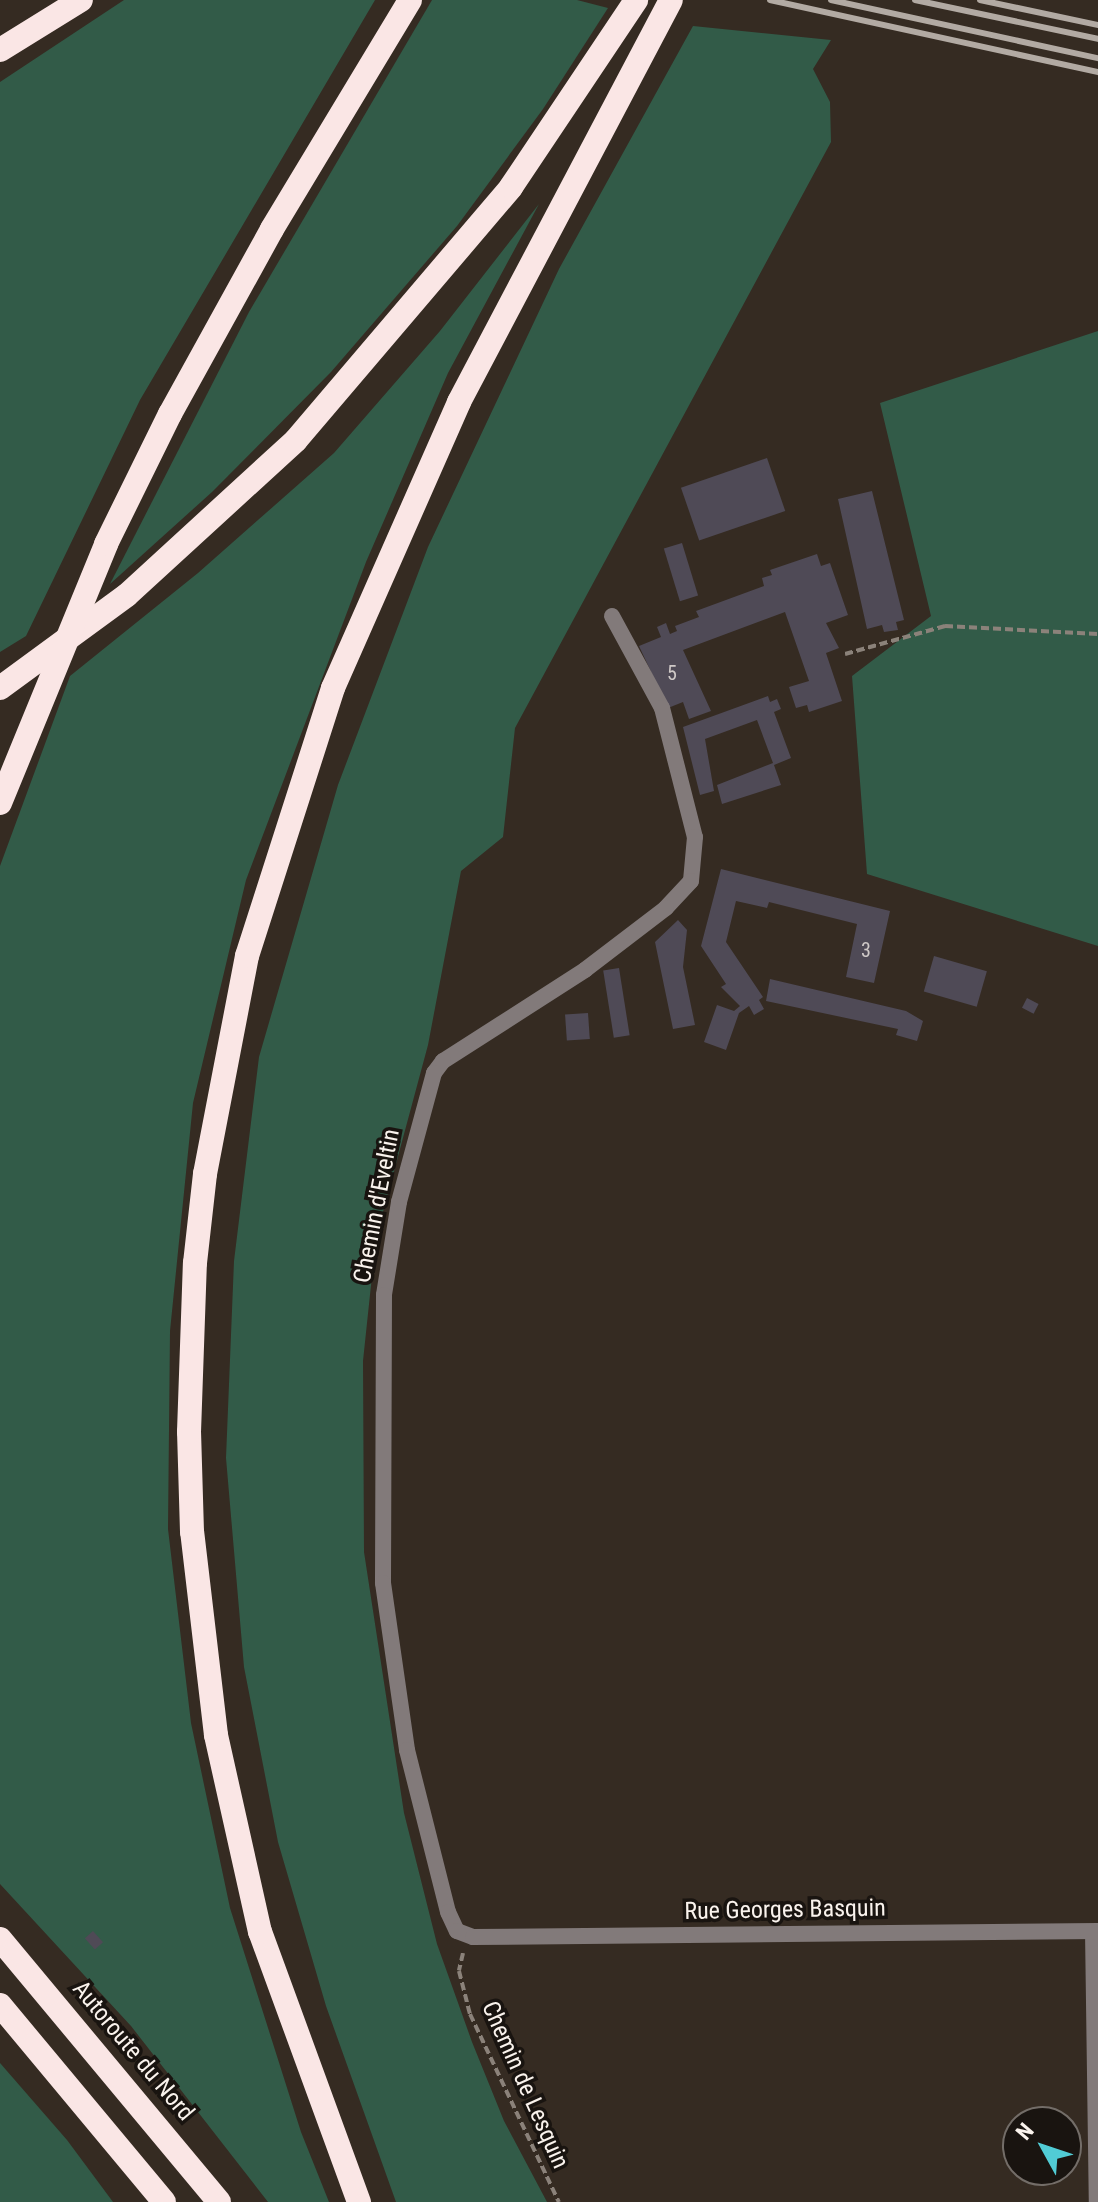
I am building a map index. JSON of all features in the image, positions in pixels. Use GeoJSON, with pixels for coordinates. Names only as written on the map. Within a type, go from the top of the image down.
{"type":"FeatureCollection","features":[{"type":"Feature","properties":{"kind":"highway"},"geometry":{"type":"LineString","coordinates":[[0,50],[81,0]]}},
{"type":"Feature","properties":{"kind":"highway"},"geometry":{"type":"LineString","coordinates":[[0,803],[106,544],[234,296],[410,0]]}},
{"type":"Feature","properties":{"kind":"highway"},"geometry":{"type":"LineString","coordinates":[[0,688],[127,595],[296,440],[511,187],[636,0]]}},
{"type":"Feature","properties":{"kind":"highway"},"geometry":{"type":"LineString","coordinates":[[359,2202],[312,2086],[260,1932],[213,1720],[192,1532],[189,1432],[195,1263],[205,1174],[247,956],[333,688],[459,402],[670,3]]}},
{"type":"Feature","properties":{"kind":"highway","name":"Autoroute du Nord"},"geometry":{"type":"LineString","coordinates":[[0,1939],[219,2202]]}},
{"type":"Feature","properties":{"kind":"highway"},"geometry":{"type":"LineString","coordinates":[[0,2005],[164,2202]]}},
{"type":"Feature","properties":{"kind":"street","name":"Chemin d'Eveltin"},"geometry":{"type":"LineString","coordinates":[[473,1937],[457,1931],[448,1912],[423,1829],[383,1583],[384,1295],[399,1202],[434,1073],[443,1061],[585,970],[666,908],[691,881],[695,837],[662,708],[612,616]]}},
{"type":"Feature","properties":{"kind":"street","name":"Rue Georges Basquin"},"geometry":{"type":"LineString","coordinates":[[473,1937],[1095,1931]]}},
{"type":"Feature","properties":{"kind":"lane"},"geometry":{"type":"LineString","coordinates":[[1095,1931],[1096,2202]]}},
{"type":"Feature","properties":{"kind":"path"},"geometry":{"type":"LineString","coordinates":[[845,654],[945,626],[1098,634]]}},
{"type":"Feature","properties":{"kind":"path","name":"Chemin de Lesquin"},"geometry":{"type":"LineString","coordinates":[[473,1937],[459,1971],[470,2014],[559,2202]]}},
{"type":"Feature","properties":{"kind":"green space"},"geometry":{"type":"Polygon","coordinates":[[[124,0],[375,0],[140,400],[26,636],[0,652],[0,82],[124,0]]]}},
{"type":"Feature","properties":{"kind":"green space"},"geometry":{"type":"Polygon","coordinates":[[[432,0],[577,0],[608,8],[543,109],[457,226],[331,372],[212,492],[110,584],[249,312],[432,0]]]}},
{"type":"Feature","properties":{"kind":"green space"},"geometry":{"type":"Polygon","coordinates":[[[693,26],[831,40],[813,69],[830,102],[831,142],[515,728],[503,837],[461,871],[428,1045],[376,1238],[363,1361],[364,1552],[404,1813],[437,1944],[472,2042],[504,2121],[547,2202],[396,2202],[326,2006],[278,1842],[244,1667],[226,1458],[234,1261],[259,1057],[338,785],[428,547],[559,269],[693,26]]]}},
{"type":"Feature","properties":{"kind":"green space"},"geometry":{"type":"Polygon","coordinates":[[[539,204],[448,373],[366,562],[246,880],[193,1103],[170,1331],[168,1529],[191,1723],[230,1908],[301,2132],[329,2202],[268,2202],[131,2026],[0,1884],[0,866],[70,676],[198,573],[334,453],[440,331],[539,204]]]}},
{"type":"Feature","properties":{"kind":"green space"},"geometry":{"type":"Polygon","coordinates":[[[1098,331],[1098,946],[867,874],[852,676],[931,616],[880,403],[1098,331]]]}},
{"type":"Feature","properties":{"kind":"green space"},"geometry":{"type":"Polygon","coordinates":[[[0,2063],[67,2140],[113,2202],[0,2202],[0,2063]]]}},
{"type":"Feature","properties":{"kind":"building"},"geometry":{"type":"Polygon","coordinates":[[[767,458],[785,511],[699,541],[681,488],[767,458]]]}},
{"type":"Feature","properties":{"kind":"building"},"geometry":{"type":"Polygon","coordinates":[[[872,491],[904,620],[896,622],[898,630],[884,632],[882,625],[867,629],[838,499],[872,491]]]}},
{"type":"Feature","properties":{"kind":"building"},"geometry":{"type":"Polygon","coordinates":[[[682,543],[698,596],[680,601],[664,549],[682,543]]]}},
{"type":"Feature","properties":{"kind":"building"},"geometry":{"type":"Polygon","coordinates":[[[817,554],[821,566],[830,563],[848,615],[826,623],[839,648],[826,653],[842,701],[809,712],[807,705],[796,708],[789,687],[809,681],[785,612],[683,650],[711,711],[689,719],[683,702],[668,708],[639,646],[661,637],[657,627],[666,623],[670,634],[677,631],[675,626],[699,617],[696,611],[764,586],[762,578],[772,575],[770,570],[817,554]]]}},
{"type":"Feature","properties":{"kind":"building"},"geometry":{"type":"Polygon","coordinates":[[[768,696],[770,702],[777,699],[781,709],[774,712],[791,758],[774,765],[781,785],[722,804],[717,785],[773,763],[757,720],[705,739],[714,791],[700,795],[683,727],[768,696]]]}},
{"type":"Feature","properties":{"kind":"building"},"geometry":{"type":"Polygon","coordinates":[[[721,869],[890,911],[874,983],[846,977],[857,924],[769,902],[767,908],[736,901],[726,942],[763,997],[759,1000],[764,1009],[754,1015],[749,1006],[739,1013],[726,1050],[704,1042],[717,1005],[734,1011],[740,1006],[721,987],[726,984],[701,946],[721,869]]]}},
{"type":"Feature","properties":{"kind":"building"},"geometry":{"type":"Polygon","coordinates":[[[678,920],[687,930],[683,967],[695,1025],[673,1029],[655,942],[678,920]]]}},
{"type":"Feature","properties":{"kind":"building"},"geometry":{"type":"Polygon","coordinates":[[[934,956],[987,971],[977,1007],[924,992],[934,956]]]}},
{"type":"Feature","properties":{"kind":"building"},"geometry":{"type":"Polygon","coordinates":[[[619,968],[630,1035],[614,1038],[603,971],[619,968]]]}},
{"type":"Feature","properties":{"kind":"building"},"geometry":{"type":"Polygon","coordinates":[[[770,979],[906,1011],[923,1021],[917,1041],[896,1035],[898,1029],[766,1001],[770,979]]]}},
{"type":"Feature","properties":{"kind":"building"},"geometry":{"type":"Polygon","coordinates":[[[1027,998],[1039,1004],[1034,1014],[1022,1008],[1027,998]]]}},
{"type":"Feature","properties":{"kind":"building"},"geometry":{"type":"Polygon","coordinates":[[[588,1013],[590,1039],[567,1041],[565,1015],[588,1013]]]}},
{"type":"Feature","properties":{"kind":"building"},"geometry":{"type":"Polygon","coordinates":[[[93,1931],[103,1942],[95,1950],[85,1938],[93,1931]]]}},
{"type":"Feature","properties":{"kind":"railway"},"geometry":{"type":"LineString","coordinates":[[770,0],[1098,72]]}},
{"type":"Feature","properties":{"kind":"railway"},"geometry":{"type":"LineString","coordinates":[[831,0],[1098,58]]}},
{"type":"Feature","properties":{"kind":"railway"},"geometry":{"type":"LineString","coordinates":[[915,0],[1098,39]]}},
{"type":"Feature","properties":{"kind":"railway"},"geometry":{"type":"LineString","coordinates":[[980,0],[1098,25]]}}]}
